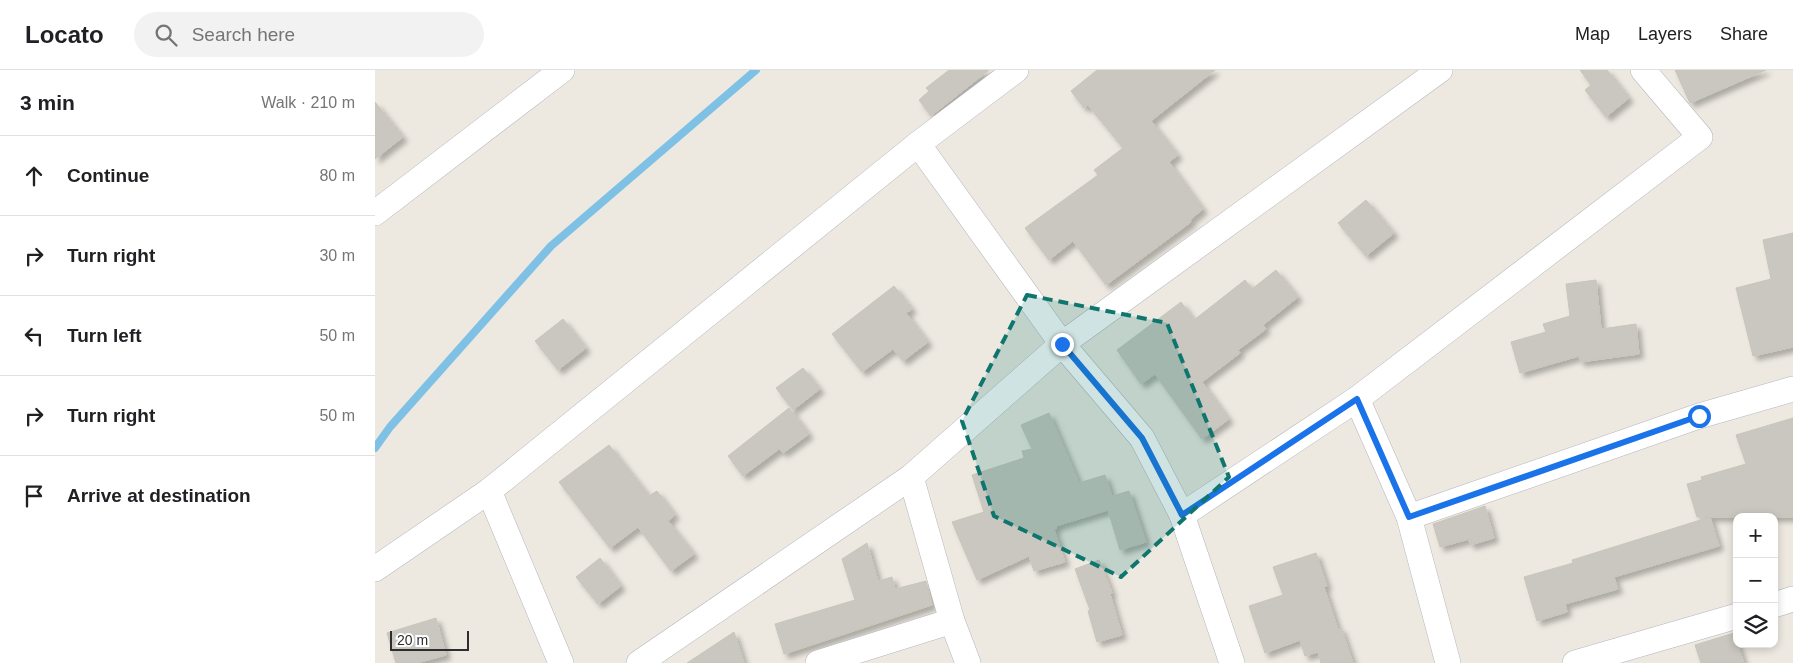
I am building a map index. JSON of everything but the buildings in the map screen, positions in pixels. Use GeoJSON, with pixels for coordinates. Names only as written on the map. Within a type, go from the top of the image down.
{"type":"FeatureCollection","features":[{"type":"Feature","properties":{"kind":"street"},"geometry":{"type":"LineString","coordinates":[[375,213],[562,70]]}},
{"type":"Feature","properties":{"kind":"street"},"geometry":{"type":"LineString","coordinates":[[375,569],[489,490],[918,144],[1016,70]]}},
{"type":"Feature","properties":{"kind":"street"},"geometry":{"type":"LineString","coordinates":[[1182,515],[1357,399],[1700,137],[1643,70]]}},
{"type":"Feature","properties":{"kind":"street"},"geometry":{"type":"LineString","coordinates":[[639,663],[911,477],[1062,344],[1426,73]]}},
{"type":"Feature","properties":{"kind":"street"},"geometry":{"type":"LineString","coordinates":[[918,144],[1062,344],[1142,438],[1182,515],[1232,663]]}},
{"type":"Feature","properties":{"kind":"street"},"geometry":{"type":"LineString","coordinates":[[1409,517],[1699,416],[1793,389]]}},
{"type":"Feature","properties":{"kind":"street"},"geometry":{"type":"LineString","coordinates":[[1357,399],[1409,517],[1448,663]]}},
{"type":"Feature","properties":{"kind":"street"},"geometry":{"type":"LineString","coordinates":[[911,477],[952,621],[968,663]]}},
{"type":"Feature","properties":{"kind":"street"},"geometry":{"type":"LineString","coordinates":[[489,490],[561,663]]}},
{"type":"Feature","properties":{"kind":"street"},"geometry":{"type":"LineString","coordinates":[[1778,604],[1793,599]]}},
{"type":"Feature","properties":{"kind":"street"},"geometry":{"type":"LineString","coordinates":[[1575,663],[1733,617]]}},
{"type":"Feature","properties":{"kind":"street"},"geometry":{"type":"LineString","coordinates":[[818,663],[952,621]]}},
{"type":"Feature","properties":{"kind":"highlighted area"},"geometry":{"type":"Polygon","coordinates":[[[1027,295],[1167,323],[1229,477],[1121,577],[994,516],[962,421],[1027,295]]]}},
{"type":"Feature","properties":{"kind":"waterway"},"geometry":{"type":"LineString","coordinates":[[375,448],[390,427],[551,246],[756,70]]}},
{"type":"Feature","properties":{"kind":"route"},"geometry":{"type":"LineString","coordinates":[[1062,344],[1142,438],[1182,515],[1357,399],[1409,517],[1699,416]]}}]}
